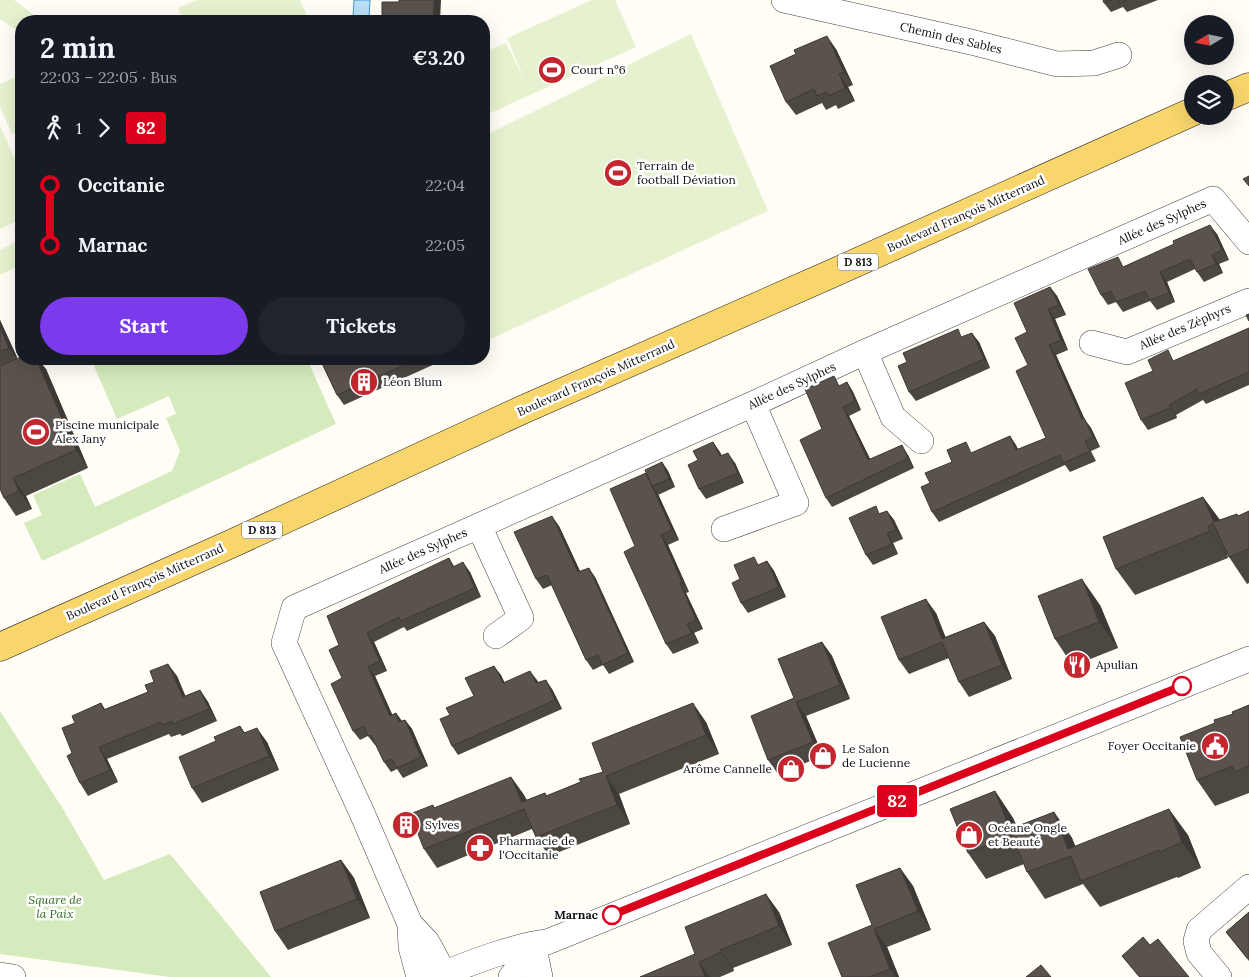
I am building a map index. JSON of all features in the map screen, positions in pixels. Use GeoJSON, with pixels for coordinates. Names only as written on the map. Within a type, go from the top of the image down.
{"type":"FeatureCollection","features":[{"type":"Feature","properties":{"kind":"main road"},"geometry":{"type":"LineString","coordinates":[[1234,93],[1249,87]]}},
{"type":"Feature","properties":{"kind":"main road","name":"Boulevard François Mitterrand"},"geometry":{"type":"LineString","coordinates":[[0,647],[522,410],[1184,116]]}},
{"type":"Feature","properties":{"kind":"street","name":"Chemin des Sables"},"geometry":{"type":"LineString","coordinates":[[784,0],[971,42],[1057,64],[1094,63],[1119,55]]}},
{"type":"Feature","properties":{"kind":"street","name":"Allée des Sylphes"},"geometry":{"type":"LineString","coordinates":[[442,976],[426,942],[410,924],[362,813],[284,643],[294,608],[753,404],[865,352],[1213,199],[1249,242]]}},
{"type":"Feature","properties":{"kind":"street","name":"Allée des Zéphyrs"},"geometry":{"type":"LineString","coordinates":[[1092,343],[1127,352],[1249,301]]}},
{"type":"Feature","properties":{"kind":"street"},"geometry":{"type":"LineString","coordinates":[[865,352],[894,418],[921,441]]}},
{"type":"Feature","properties":{"kind":"street"},"geometry":{"type":"LineString","coordinates":[[724,529],[796,503],[753,404]]}},
{"type":"Feature","properties":{"kind":"street"},"geometry":{"type":"LineString","coordinates":[[479,526],[521,618],[496,636]]}},
{"type":"Feature","properties":{"kind":"street"},"geometry":{"type":"LineString","coordinates":[[442,976],[505,951],[547,942],[1249,659]]}},
{"type":"Feature","properties":{"kind":"street"},"geometry":{"type":"LineString","coordinates":[[1219,977],[1199,953],[1196,941],[1198,930],[1249,887]]}},
{"type":"Feature","properties":{"kind":"street","name":"Allée des Sylphes"},"geometry":{"type":"LineString","coordinates":[[410,924],[411,947],[418,977]]}},
{"type":"Feature","properties":{"kind":"street"},"geometry":{"type":"LineString","coordinates":[[511,977],[526,958],[533,944]]}},
{"type":"Feature","properties":{"kind":"street"},"geometry":{"type":"LineString","coordinates":[[533,944],[540,977]]}},
{"type":"Feature","properties":{"kind":"street"},"geometry":{"type":"LineString","coordinates":[[0,975],[13,977]]}},
{"type":"Feature","properties":{"kind":"green space"},"geometry":{"type":"Polygon","coordinates":[[[0,0],[14,0],[34,15],[15,15],[15,29],[0,19],[0,0]]]}},
{"type":"Feature","properties":{"kind":"green space"},"geometry":{"type":"Polygon","coordinates":[[[196,0],[300,0],[306,15],[181,15],[178,8],[196,0]]]}},
{"type":"Feature","properties":{"kind":"green space","name":"Court n°6"},"geometry":{"type":"Polygon","coordinates":[[[592,0],[615,0],[636,47],[490,113],[490,50],[506,43],[525,81],[507,38],[592,0]]]}},
{"type":"Feature","properties":{"kind":"green space","name":"Terrain de football Déviation"},"geometry":{"type":"Polygon","coordinates":[[[691,34],[768,211],[490,339],[490,133],[691,34]]]}},
{"type":"Feature","properties":{"kind":"green space"},"geometry":{"type":"Polygon","coordinates":[[[15,78],[15,133],[12,134],[0,107],[0,84],[15,78]]]}},
{"type":"Feature","properties":{"kind":"green space"},"geometry":{"type":"Polygon","coordinates":[[[0,126],[15,160],[15,222],[0,229],[0,126]]]}},
{"type":"Feature","properties":{"kind":"green space"},"geometry":{"type":"Polygon","coordinates":[[[15,242],[15,268],[0,275],[0,250],[15,242]]]}},
{"type":"Feature","properties":{"kind":"green space"},"geometry":{"type":"Polygon","coordinates":[[[94,365],[310,365],[336,424],[42,561],[24,523],[42,515],[33,495],[80,474],[95,507],[172,471],[180,451],[166,418],[176,414],[169,396],[117,419],[94,365]]]}},
{"type":"Feature","properties":{"kind":"green space","name":"Square de la Paix"},"geometry":{"type":"Polygon","coordinates":[[[0,711],[63,809],[104,880],[170,854],[271,977],[170,977],[0,954],[0,711]]]}},
{"type":"Feature","properties":{"kind":"water"},"geometry":{"type":"Polygon","coordinates":[[[354,0],[370,0],[369,15],[353,15],[354,0]]]}},
{"type":"Feature","properties":{"kind":"building"},"geometry":{"type":"Polygon","coordinates":[[[399,0],[434,0],[433,15],[382,15],[382,2],[399,2],[399,0]]]}},
{"type":"Feature","properties":{"kind":"building"},"geometry":{"type":"Polygon","coordinates":[[[827,36],[844,72],[839,74],[845,88],[829,96],[827,92],[817,96],[814,89],[786,102],[770,66],[796,54],[794,50],[827,36]]]}},
{"type":"Feature","properties":{"kind":"building"},"geometry":{"type":"Polygon","coordinates":[[[1249,176],[1249,186],[1243,179],[1249,176]]]}},
{"type":"Feature","properties":{"kind":"building"},"geometry":{"type":"Polygon","coordinates":[[[1210,225],[1222,250],[1212,255],[1216,264],[1197,272],[1190,259],[1160,272],[1169,293],[1150,300],[1145,291],[1116,302],[1111,291],[1101,295],[1088,269],[1118,257],[1123,267],[1174,244],[1173,241],[1210,225]]]}},
{"type":"Feature","properties":{"kind":"building"},"geometry":{"type":"Polygon","coordinates":[[[1050,287],[1059,305],[1048,309],[1061,340],[1049,345],[1082,419],[1084,418],[1093,437],[1085,441],[1090,451],[1063,463],[1060,455],[932,512],[921,487],[930,483],[925,473],[952,462],[947,450],[966,442],[971,453],[1010,436],[1016,450],[1046,438],[1016,371],[1028,365],[1015,338],[1027,332],[1014,303],[1050,287]]]}},
{"type":"Feature","properties":{"kind":"building"},"geometry":{"type":"Polygon","coordinates":[[[0,327],[9,348],[0,351],[0,327]]]}},
{"type":"Feature","properties":{"kind":"building"},"geometry":{"type":"Polygon","coordinates":[[[1249,328],[1249,372],[1199,394],[1197,389],[1169,405],[1170,408],[1141,420],[1125,383],[1153,371],[1148,360],[1168,350],[1173,361],[1249,328]]]}},
{"type":"Feature","properties":{"kind":"building"},"geometry":{"type":"Polygon","coordinates":[[[958,329],[961,337],[972,333],[984,359],[909,392],[898,366],[907,362],[903,353],[958,329]]]}},
{"type":"Feature","properties":{"kind":"building","name":"Piscine municipale Alex Jany"},"geometry":{"type":"Polygon","coordinates":[[[15,360],[15,365],[39,365],[76,450],[13,478],[19,491],[4,498],[0,489],[0,366],[15,360]]]}},
{"type":"Feature","properties":{"kind":"building"},"geometry":{"type":"Polygon","coordinates":[[[323,365],[404,365],[337,395],[323,365]]]}},
{"type":"Feature","properties":{"kind":"building"},"geometry":{"type":"Polygon","coordinates":[[[834,376],[839,386],[847,382],[855,401],[843,407],[868,460],[902,445],[908,458],[826,498],[800,440],[822,429],[805,389],[834,376]]]}},
{"type":"Feature","properties":{"kind":"building"},"geometry":{"type":"Polygon","coordinates":[[[713,442],[720,456],[728,453],[738,473],[699,489],[688,465],[698,460],[693,451],[713,442]]]}},
{"type":"Feature","properties":{"kind":"building"},"geometry":{"type":"Polygon","coordinates":[[[662,462],[669,479],[652,486],[645,470],[662,462]]]}},
{"type":"Feature","properties":{"kind":"building"},"geometry":{"type":"Polygon","coordinates":[[[646,473],[672,530],[661,535],[682,582],[680,583],[696,620],[687,624],[692,633],[666,644],[624,552],[635,546],[610,489],[646,473]]]}},
{"type":"Feature","properties":{"kind":"building"},"geometry":{"type":"Polygon","coordinates":[[[1203,497],[1214,522],[1249,511],[1249,549],[1229,557],[1213,523],[1208,527],[1210,531],[1116,569],[1103,537],[1203,497]]]}},
{"type":"Feature","properties":{"kind":"building"},"geometry":{"type":"Polygon","coordinates":[[[876,506],[879,514],[887,511],[896,530],[887,533],[892,544],[866,555],[849,518],[876,506]]]}},
{"type":"Feature","properties":{"kind":"building"},"geometry":{"type":"Polygon","coordinates":[[[552,516],[578,572],[589,568],[628,653],[602,665],[598,655],[586,660],[547,575],[536,579],[514,532],[552,516]]]}},
{"type":"Feature","properties":{"kind":"building"},"geometry":{"type":"Polygon","coordinates":[[[754,557],[758,565],[767,561],[779,587],[741,603],[732,583],[740,579],[734,565],[754,557]]]}},
{"type":"Feature","properties":{"kind":"building"},"geometry":{"type":"Polygon","coordinates":[[[449,558],[453,567],[463,562],[475,588],[401,621],[399,617],[367,633],[380,661],[368,667],[390,716],[396,713],[399,722],[405,720],[421,757],[397,768],[392,759],[384,762],[371,735],[368,736],[364,726],[353,731],[331,684],[342,678],[329,650],[339,645],[327,616],[449,558]]]}},
{"type":"Feature","properties":{"kind":"building"},"geometry":{"type":"Polygon","coordinates":[[[1082,579],[1099,622],[1055,639],[1038,596],[1082,579]]]}},
{"type":"Feature","properties":{"kind":"building"},"geometry":{"type":"Polygon","coordinates":[[[926,599],[942,639],[984,622],[1002,665],[959,682],[942,642],[899,660],[881,617],[926,599]]]}},
{"type":"Feature","properties":{"kind":"building"},"geometry":{"type":"Polygon","coordinates":[[[822,642],[840,685],[796,702],[813,742],[768,760],[751,716],[794,698],[778,659],[822,642]]]}},
{"type":"Feature","properties":{"kind":"building"},"geometry":{"type":"Polygon","coordinates":[[[168,664],[183,697],[200,690],[209,709],[173,724],[172,721],[162,725],[161,722],[99,747],[110,770],[80,783],[67,756],[72,753],[62,728],[75,723],[72,716],[101,703],[104,710],[148,692],[145,685],[154,682],[150,671],[168,664]]]}},
{"type":"Feature","properties":{"kind":"building"},"geometry":{"type":"Polygon","coordinates":[[[494,666],[503,683],[530,671],[536,683],[546,680],[555,700],[452,746],[440,719],[450,715],[446,708],[474,696],[465,678],[494,666]]]}},
{"type":"Feature","properties":{"kind":"building"},"geometry":{"type":"Polygon","coordinates":[[[693,703],[706,735],[606,776],[617,805],[536,837],[524,809],[424,849],[410,814],[433,805],[434,808],[511,777],[522,802],[545,793],[546,796],[581,782],[579,779],[603,772],[592,743],[693,703]]]}},
{"type":"Feature","properties":{"kind":"building"},"geometry":{"type":"Polygon","coordinates":[[[1249,705],[1249,766],[1235,772],[1232,766],[1197,780],[1180,737],[1215,723],[1214,720],[1233,714],[1232,712],[1249,705]]]}},
{"type":"Feature","properties":{"kind":"building"},"geometry":{"type":"Polygon","coordinates":[[[240,726],[244,733],[257,728],[269,756],[192,788],[179,757],[216,741],[214,737],[240,726]]]}},
{"type":"Feature","properties":{"kind":"building"},"geometry":{"type":"Polygon","coordinates":[[[995,791],[1010,829],[1054,812],[1068,849],[1169,809],[1182,842],[1081,881],[1071,856],[1027,872],[1012,835],[968,853],[950,809],[995,791]]]}},
{"type":"Feature","properties":{"kind":"building"},"geometry":{"type":"Polygon","coordinates":[[[341,860],[357,899],[275,931],[260,892],[341,860]]]}},
{"type":"Feature","properties":{"kind":"building"},"geometry":{"type":"Polygon","coordinates":[[[900,868],[918,911],[874,929],[890,969],[869,977],[842,977],[828,943],[872,925],[856,885],[900,868]]]}},
{"type":"Feature","properties":{"kind":"building"},"geometry":{"type":"Polygon","coordinates":[[[766,894],[779,926],[720,950],[721,952],[699,962],[705,977],[640,977],[695,954],[685,927],[766,894]]]}},
{"type":"Feature","properties":{"kind":"building"},"geometry":{"type":"Polygon","coordinates":[[[1249,912],[1249,956],[1247,958],[1226,932],[1249,912]]]}},
{"type":"Feature","properties":{"kind":"building"},"geometry":{"type":"Polygon","coordinates":[[[1143,937],[1150,945],[1158,939],[1189,977],[1140,977],[1122,956],[1143,937]]]}},
{"type":"Feature","properties":{"kind":"building"},"geometry":{"type":"Polygon","coordinates":[[[1041,965],[1051,977],[1026,977],[1041,965]]]}},
{"type":"Feature","properties":{"kind":"bus line","name":"82"},"geometry":{"type":"LineString","coordinates":[[612,915],[1182,686]]}},
{"type":"Feature","properties":{"kind":"place","name":"Court n°6"},"geometry":{"type":"Point","coordinates":[552,70]}},
{"type":"Feature","properties":{"kind":"place","name":"Terrain de football Déviation"},"geometry":{"type":"Point","coordinates":[618,173]}},
{"type":"Feature","properties":{"kind":"place","name":"Léon Blum"},"geometry":{"type":"Point","coordinates":[364,382]}},
{"type":"Feature","properties":{"kind":"place","name":"Piscine municipale Alex Jany"},"geometry":{"type":"Point","coordinates":[36,432]}},
{"type":"Feature","properties":{"kind":"place","name":"Apulian"},"geometry":{"type":"Point","coordinates":[1077,665]}},
{"type":"Feature","properties":{"kind":"place","name":"Foyer Occitanie"},"geometry":{"type":"Point","coordinates":[1215,746]}},
{"type":"Feature","properties":{"kind":"place","name":"Le Salon de Lucienne"},"geometry":{"type":"Point","coordinates":[823,756]}},
{"type":"Feature","properties":{"kind":"place","name":"Arôme Cannelle"},"geometry":{"type":"Point","coordinates":[791,769]}},
{"type":"Feature","properties":{"kind":"place","name":"Sylves"},"geometry":{"type":"Point","coordinates":[406,825]}},
{"type":"Feature","properties":{"kind":"place","name":"Océane Ongle et Beauté"},"geometry":{"type":"Point","coordinates":[969,835]}},
{"type":"Feature","properties":{"kind":"place","name":"Pharmacie de l'Occitanie"},"geometry":{"type":"Point","coordinates":[480,848]}},
{"type":"Feature","properties":{"kind":"place","name":"Marnac"},"geometry":{"type":"Point","coordinates":[612,915]}}]}
